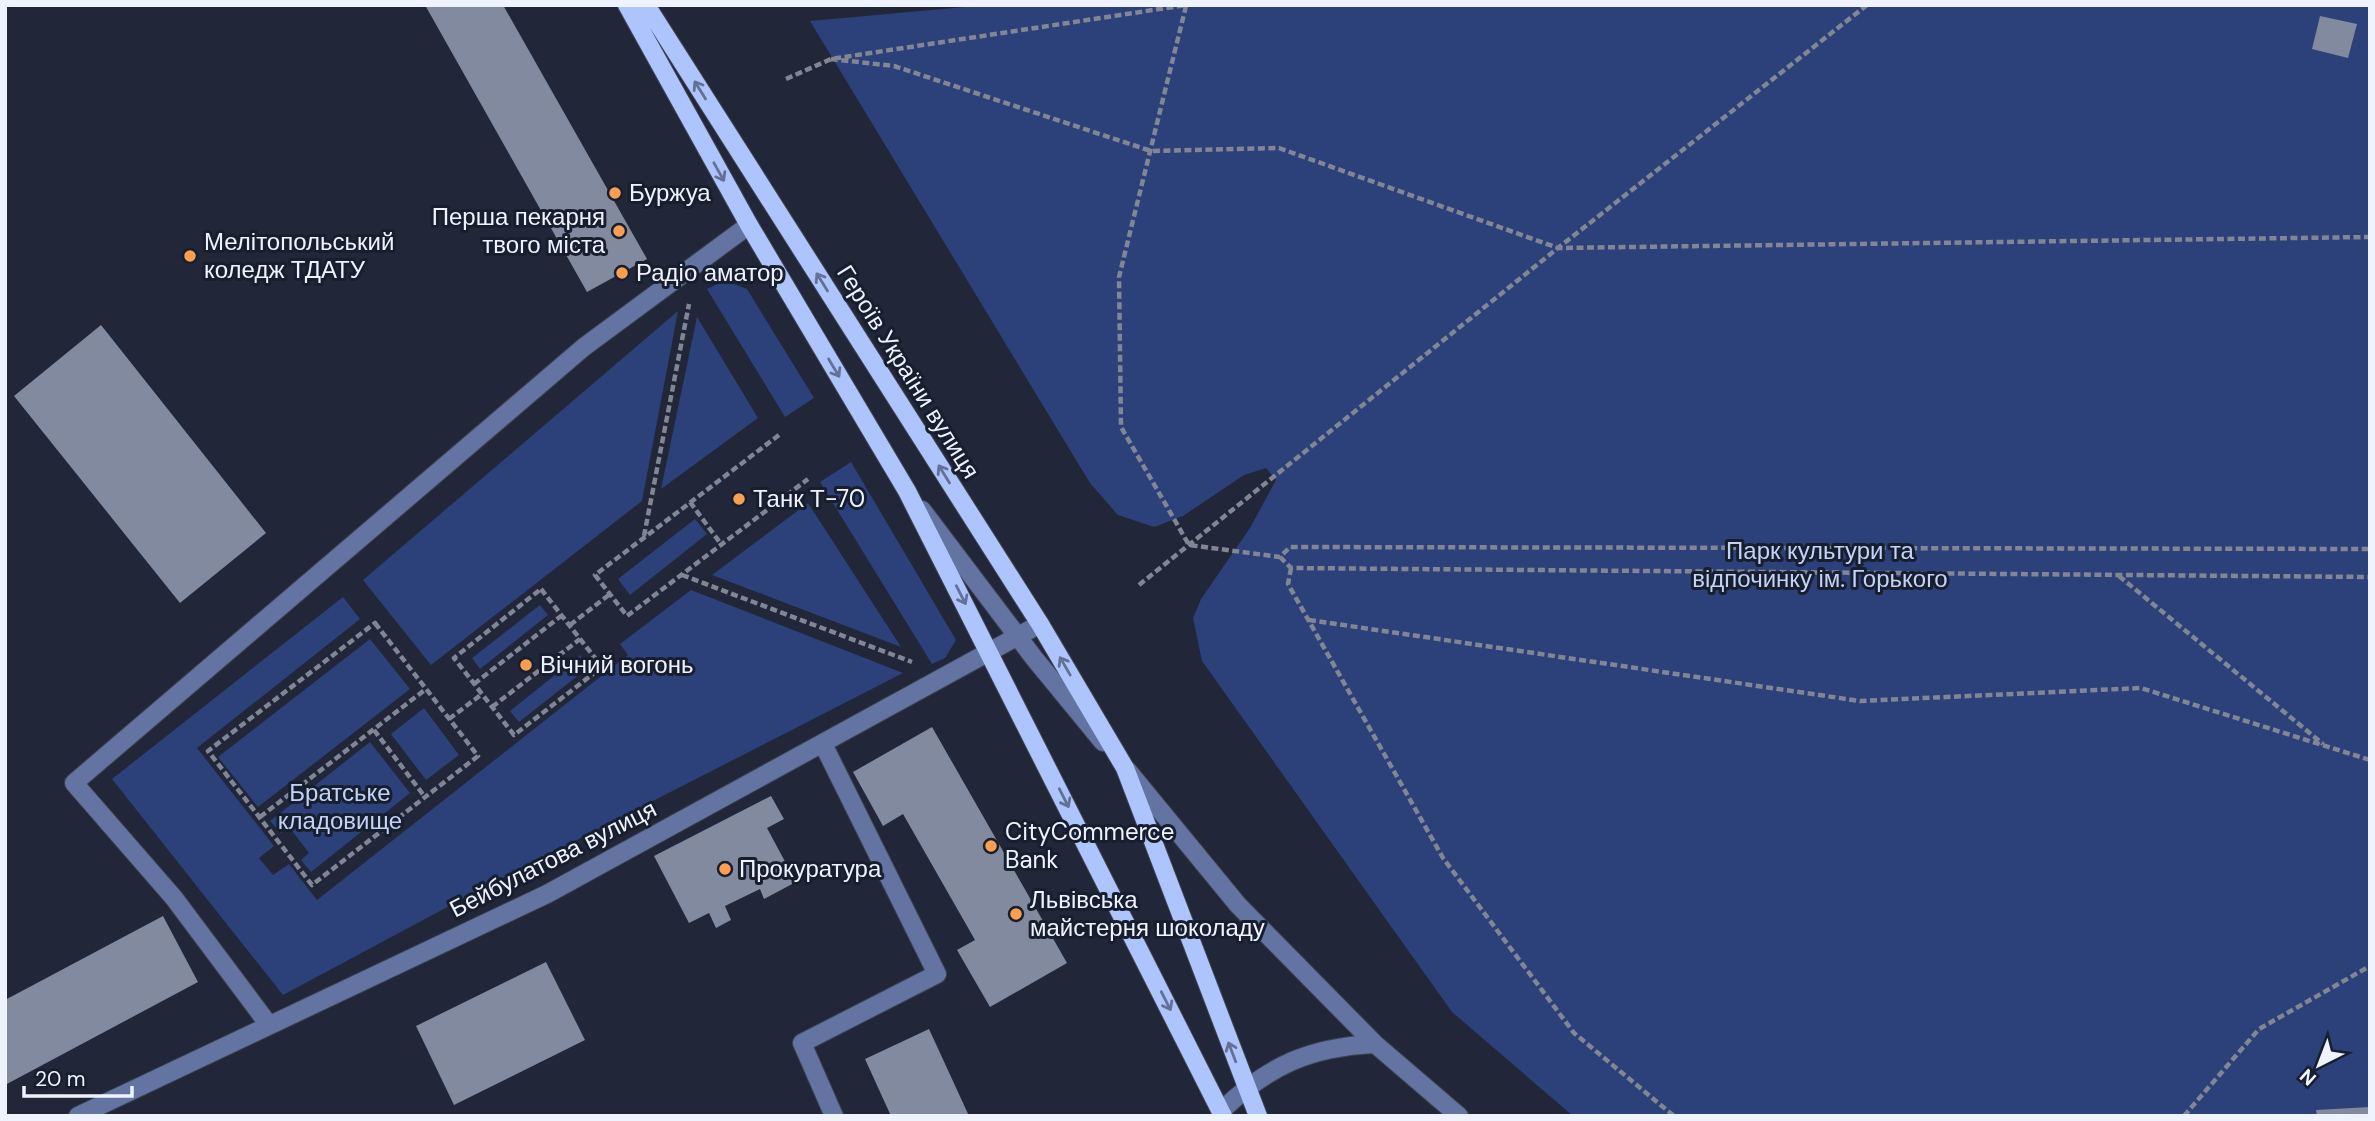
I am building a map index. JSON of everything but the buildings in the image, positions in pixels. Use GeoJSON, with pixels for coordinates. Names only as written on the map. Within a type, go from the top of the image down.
{"type":"FeatureCollection","features":[{"type":"Feature","properties":{"kind":"main road","name":"Героїв України вулиця"},"geometry":{"type":"LineString","coordinates":[[627,5],[749,225],[907,491],[991,652],[1222,1113]]}},
{"type":"Feature","properties":{"kind":"main road","name":"Героїв України вулиця"},"geometry":{"type":"LineString","coordinates":[[646,5],[1040,624],[1125,768],[1258,1116]]}},
{"type":"Feature","properties":{"kind":"street"},"geometry":{"type":"LineString","coordinates":[[269,1025],[174,898],[74,783],[584,347],[749,225]]}},
{"type":"Feature","properties":{"kind":"street","name":"Героїв України вулиця"},"geometry":{"type":"LineString","coordinates":[[907,491],[1018,638],[1125,768]]}},
{"type":"Feature","properties":{"kind":"street","name":"Бейбулатова вулиця"},"geometry":{"type":"LineString","coordinates":[[78,1116],[547,894],[1040,624]]}},
{"type":"Feature","properties":{"kind":"street"},"geometry":{"type":"LineString","coordinates":[[822,744],[937,974],[802,1043],[834,1116]]}},
{"type":"Feature","properties":{"kind":"street"},"geometry":{"type":"LineString","coordinates":[[1125,768],[1238,905],[1374,1044],[1459,1116]]}},
{"type":"Feature","properties":{"kind":"street"},"geometry":{"type":"LineString","coordinates":[[1222,1113],[1246,1088],[1269,1072],[1320,1050],[1374,1044]]}},
{"type":"Feature","properties":{"kind":"path"},"geometry":{"type":"LineString","coordinates":[[786,79],[831,59],[1187,5],[1119,277],[1121,427],[1189,545]]}},
{"type":"Feature","properties":{"kind":"path"},"geometry":{"type":"LineString","coordinates":[[1139,586],[1558,248],[1867,5]]}},
{"type":"Feature","properties":{"kind":"path"},"geometry":{"type":"LineString","coordinates":[[831,59],[894,66],[1151,151],[1279,148],[1558,248],[2370,237]]}},
{"type":"Feature","properties":{"kind":"path"},"geometry":{"type":"LineString","coordinates":[[644,537],[691,293]]}},
{"type":"Feature","properties":{"kind":"path"},"geometry":{"type":"LineString","coordinates":[[779,435],[595,575],[628,616],[808,480]]}},
{"type":"Feature","properties":{"kind":"path"},"geometry":{"type":"LineString","coordinates":[[690,502],[721,544]]}},
{"type":"Feature","properties":{"kind":"path"},"geometry":{"type":"LineString","coordinates":[[1189,545],[1280,557],[1290,568],[2370,578]]}},
{"type":"Feature","properties":{"kind":"path"},"geometry":{"type":"LineString","coordinates":[[1280,557],[1290,547],[2370,549]]}},
{"type":"Feature","properties":{"kind":"path"},"geometry":{"type":"LineString","coordinates":[[1290,568],[1288,584],[1443,858],[1574,1034],[1674,1116]]}},
{"type":"Feature","properties":{"kind":"path"},"geometry":{"type":"LineString","coordinates":[[681,575],[924,667]]}},
{"type":"Feature","properties":{"kind":"path"},"geometry":{"type":"LineString","coordinates":[[2119,575],[2327,747]]}},
{"type":"Feature","properties":{"kind":"path"},"geometry":{"type":"LineString","coordinates":[[541,589],[561,616],[602,667],[514,735],[454,657],[541,589]]}},
{"type":"Feature","properties":{"kind":"path"},"geometry":{"type":"LineString","coordinates":[[569,625],[610,594]]}},
{"type":"Feature","properties":{"kind":"path"},"geometry":{"type":"LineString","coordinates":[[473,684],[561,616]]}},
{"type":"Feature","properties":{"kind":"path"},"geometry":{"type":"LineString","coordinates":[[1308,620],[1860,701],[2141,688],[2370,760]]}},
{"type":"Feature","properties":{"kind":"path"},"geometry":{"type":"LineString","coordinates":[[375,623],[426,689],[478,756],[312,885],[208,751],[375,623]]}},
{"type":"Feature","properties":{"kind":"path"},"geometry":{"type":"LineString","coordinates":[[492,707],[580,639]]}},
{"type":"Feature","properties":{"kind":"path"},"geometry":{"type":"LineString","coordinates":[[260,817],[426,689]]}},
{"type":"Feature","properties":{"kind":"path"},"geometry":{"type":"LineString","coordinates":[[449,719],[482,694]]}},
{"type":"Feature","properties":{"kind":"path"},"geometry":{"type":"LineString","coordinates":[[374,730],[425,797]]}},
{"type":"Feature","properties":{"kind":"path"},"geometry":{"type":"LineString","coordinates":[[2184,1116],[2259,1029],[2370,966]]}},
{"type":"Feature","properties":{"kind":"green space","name":"Парк культури та відпочинку ім. Горького"},"geometry":{"type":"Polygon","coordinates":[[[986,5],[2370,5],[2370,1116],[1573,1116],[1452,1012],[1202,661],[1193,618],[1201,599],[1250,528],[1276,480],[1266,468],[1244,475],[1183,516],[1154,527],[1118,515],[1090,483],[810,21],[986,5]]]}},
{"type":"Feature","properties":{"kind":"green space"},"geometry":{"type":"Polygon","coordinates":[[[720,283],[747,289],[814,398],[785,417],[707,289],[720,283]]]}},
{"type":"Feature","properties":{"kind":"green space"},"geometry":{"type":"Polygon","coordinates":[[[678,311],[642,501],[431,665],[363,580],[678,311]]]}},
{"type":"Feature","properties":{"kind":"green space"},"geometry":{"type":"Polygon","coordinates":[[[697,317],[758,418],[661,489],[697,317]]]}},
{"type":"Feature","properties":{"kind":"green space"},"geometry":{"type":"Polygon","coordinates":[[[851,462],[956,640],[945,658],[932,664],[820,482],[851,462]]]}},
{"type":"Feature","properties":{"kind":"green space"},"geometry":{"type":"Polygon","coordinates":[[[808,503],[901,647],[712,575],[808,503]]]}},
{"type":"Feature","properties":{"kind":"green space"},"geometry":{"type":"Polygon","coordinates":[[[695,519],[707,534],[630,595],[618,579],[695,519]]]}},
{"type":"Feature","properties":{"kind":"green space"},"geometry":{"type":"Polygon","coordinates":[[[691,590],[903,673],[481,889],[283,995],[112,779],[343,597],[360,619],[197,748],[274,846],[259,858],[273,875],[289,864],[317,900],[628,655],[620,644],[691,590]]]}},
{"type":"Feature","properties":{"kind":"green space"},"geometry":{"type":"Polygon","coordinates":[[[540,605],[548,615],[480,669],[472,658],[540,605]]]}},
{"type":"Feature","properties":{"kind":"green space"},"geometry":{"type":"Polygon","coordinates":[[[370,639],[410,689],[258,807],[218,757],[370,639]]]}},
{"type":"Feature","properties":{"kind":"green space"},"geometry":{"type":"Polygon","coordinates":[[[580,655],[589,667],[519,722],[510,711],[580,655]]]}},
{"type":"Feature","properties":{"kind":"green space"},"geometry":{"type":"Polygon","coordinates":[[[424,708],[459,755],[426,780],[391,734],[424,708]]]}},
{"type":"Feature","properties":{"kind":"green space","name":"Братське кладовище"},"geometry":{"type":"Polygon","coordinates":[[[370,742],[410,793],[311,872],[301,860],[309,853],[289,827],[281,833],[270,821],[370,742]]]}},
{"type":"Feature","properties":{"kind":"place","name":"Буржуа"},"geometry":{"type":"Point","coordinates":[615,193]}},
{"type":"Feature","properties":{"kind":"place","name":"Перша пекарня твого міста"},"geometry":{"type":"Point","coordinates":[619,231]}},
{"type":"Feature","properties":{"kind":"place","name":"Мелітопольський коледж ТДАТУ"},"geometry":{"type":"Point","coordinates":[190,256]}},
{"type":"Feature","properties":{"kind":"place","name":"Радіо аматор"},"geometry":{"type":"Point","coordinates":[622,273]}},
{"type":"Feature","properties":{"kind":"place","name":"Танк Т-70"},"geometry":{"type":"Point","coordinates":[739,499]}},
{"type":"Feature","properties":{"kind":"place","name":"Вічний вогонь"},"geometry":{"type":"Point","coordinates":[526,665]}},
{"type":"Feature","properties":{"kind":"place","name":"CityCommerce Bank"},"geometry":{"type":"Point","coordinates":[991,846]}},
{"type":"Feature","properties":{"kind":"place","name":"Прокуратура"},"geometry":{"type":"Point","coordinates":[725,869]}},
{"type":"Feature","properties":{"kind":"place","name":"Львівська майстерня шоколаду"},"geometry":{"type":"Point","coordinates":[1016,914]}}]}
